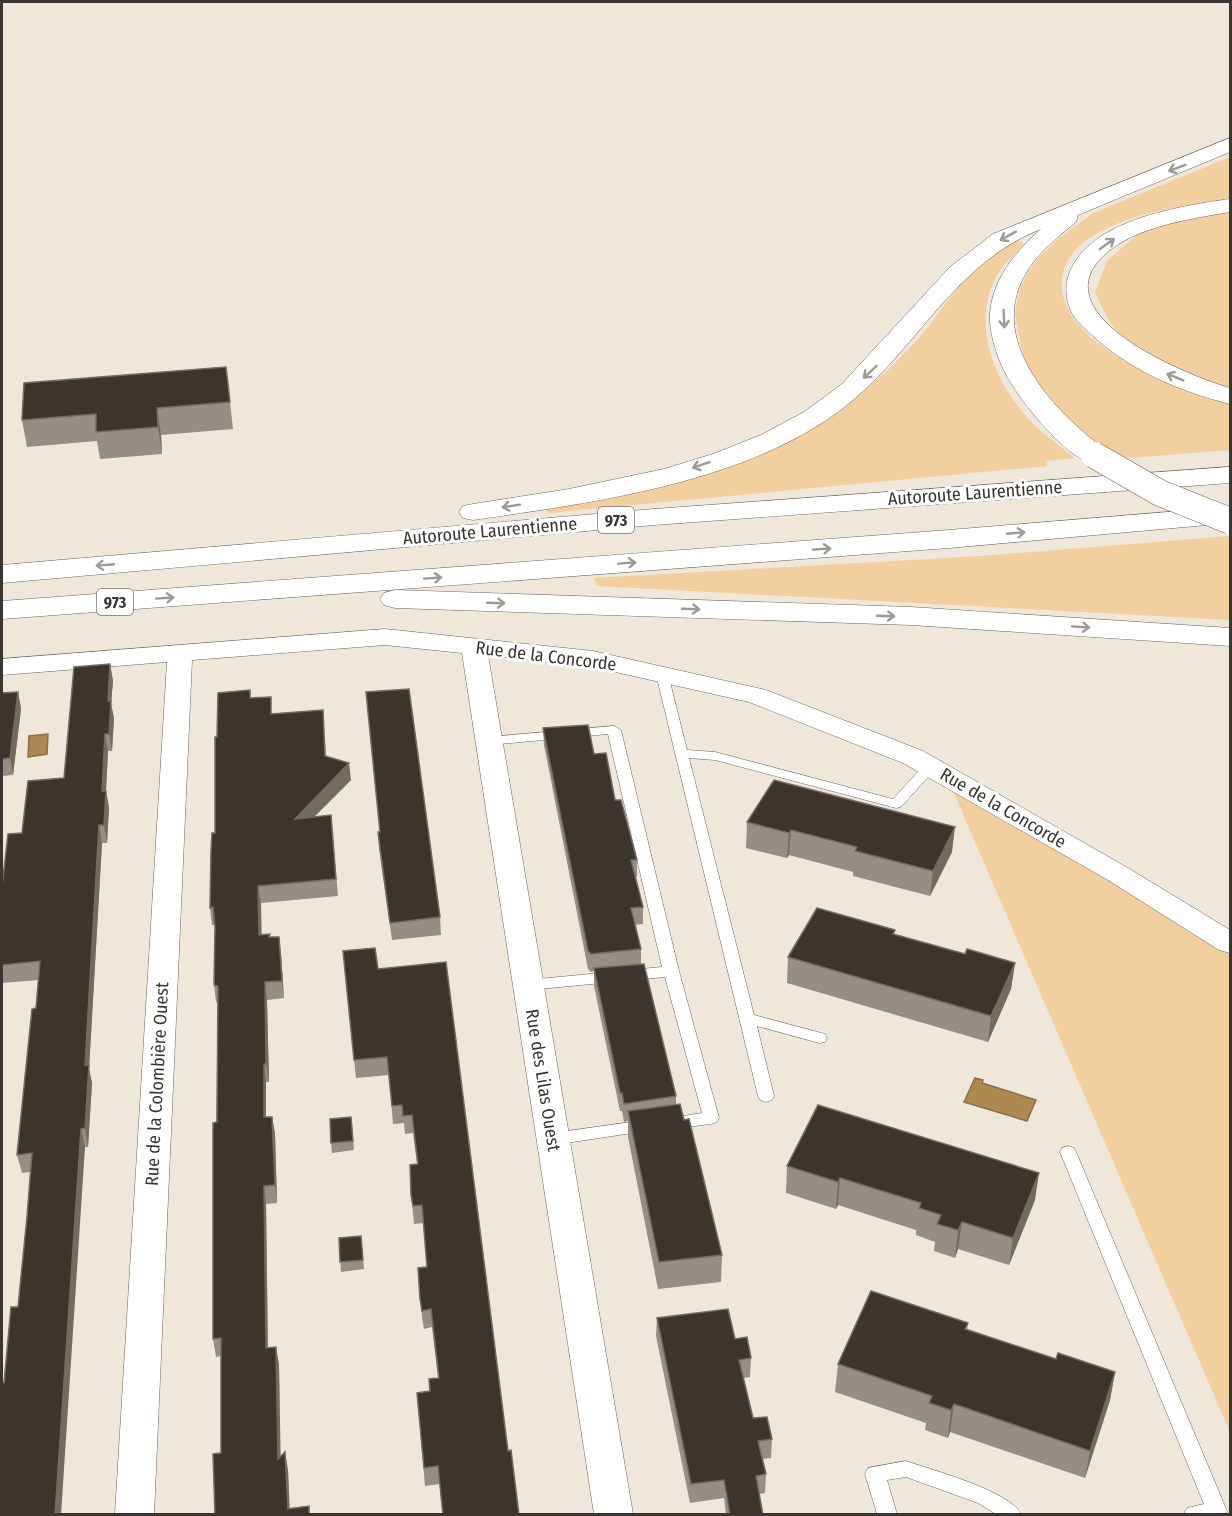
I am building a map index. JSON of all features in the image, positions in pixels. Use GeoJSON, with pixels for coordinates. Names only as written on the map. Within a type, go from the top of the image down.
{"type":"FeatureCollection","features":[{"type":"Feature","properties":{"kind":"highway"},"geometry":{"type":"LineString","coordinates":[[145,561],[564,498],[674,474],[743,451],[790,431],[824,411],[849,392],[876,366],[945,282],[973,258],[1028,225],[1081,207],[1230,144]]}},
{"type":"Feature","properties":{"kind":"highway"},"geometry":{"type":"LineString","coordinates":[[1230,206],[1164,217],[1131,228],[1105,244],[1083,264],[1077,287],[1083,312],[1109,340],[1137,359],[1171,376],[1230,396]]}},
{"type":"Feature","properties":{"kind":"highway"},"geometry":{"type":"LineString","coordinates":[[1081,207],[1043,238],[1023,259],[1010,282],[1003,311],[1007,349],[1020,381],[1066,435],[1094,455],[1121,472],[1178,500],[1230,521]]}},
{"type":"Feature","properties":{"kind":"highway"},"geometry":{"type":"LineString","coordinates":[[654,517],[1230,458]]}},
{"type":"Feature","properties":{"kind":"highway","name":"Autoroute Laurentienne"},"geometry":{"type":"LineString","coordinates":[[2,574],[654,517],[1230,475]]}},
{"type":"Feature","properties":{"kind":"highway","name":"973"},"geometry":{"type":"LineString","coordinates":[[2,610],[949,539],[1230,515]]}},
{"type":"Feature","properties":{"kind":"highway"},"geometry":{"type":"LineString","coordinates":[[228,594],[911,616],[1230,637]]}},
{"type":"Feature","properties":{"kind":"street","name":"Rue de la Concorde"},"geometry":{"type":"LineString","coordinates":[[2,667],[385,637],[593,659],[662,674],[757,696],[913,757],[1118,874],[1230,943]]}},
{"type":"Feature","properties":{"kind":"street","name":"Rue des Lilas Ouest"},"geometry":{"type":"LineString","coordinates":[[474,646],[613,1515]]}},
{"type":"Feature","properties":{"kind":"street","name":"Rue de la Colombière Ouest"},"geometry":{"type":"LineString","coordinates":[[134,1515],[180,654]]}},
{"type":"Feature","properties":{"kind":"lane"},"geometry":{"type":"LineString","coordinates":[[662,674],[766,1096]]}},
{"type":"Feature","properties":{"kind":"lane"},"geometry":{"type":"LineString","coordinates":[[489,741],[614,730],[671,971],[711,1118],[553,1139]]}},
{"type":"Feature","properties":{"kind":"lane"},"geometry":{"type":"LineString","coordinates":[[681,753],[715,756],[896,804],[930,767]]}},
{"type":"Feature","properties":{"kind":"lane"},"geometry":{"type":"LineString","coordinates":[[528,985],[671,971]]}},
{"type":"Feature","properties":{"kind":"lane"},"geometry":{"type":"LineString","coordinates":[[747,1018],[819,1038]]}},
{"type":"Feature","properties":{"kind":"lane"},"geometry":{"type":"LineString","coordinates":[[1068,1152],[1217,1511],[1194,1515]]}},
{"type":"Feature","properties":{"kind":"lane"},"geometry":{"type":"LineString","coordinates":[[887,1515],[875,1474],[906,1469],[984,1497],[1011,1515]]}},
{"type":"Feature","properties":{"kind":"shaded area"},"geometry":{"type":"Polygon","coordinates":[[[1230,157],[1230,199],[1161,210],[1110,227],[1088,239],[1072,255],[1063,273],[1064,298],[1076,321],[1096,341],[1122,360],[1152,375],[1181,388],[1230,404],[1230,450],[1118,459],[1098,446],[1050,403],[1023,359],[1015,314],[1019,291],[1028,272],[1039,257],[1058,239],[1093,213],[1230,157]]]}},
{"type":"Feature","properties":{"kind":"shaded area"},"geometry":{"type":"Polygon","coordinates":[[[1230,211],[1230,387],[1166,362],[1121,335],[1112,325],[1095,292],[1107,261],[1139,233],[1179,220],[1230,211]]]}},
{"type":"Feature","properties":{"kind":"shaded area"},"geometry":{"type":"Polygon","coordinates":[[[1016,240],[1024,243],[998,274],[988,299],[986,320],[993,362],[1002,382],[1027,417],[1075,458],[1046,461],[1047,466],[548,513],[545,507],[799,434],[843,408],[887,371],[920,337],[960,285],[984,262],[1016,240]]]}},
{"type":"Feature","properties":{"kind":"shaded area"},"geometry":{"type":"Polygon","coordinates":[[[1230,536],[1230,620],[597,586],[594,578],[981,556],[1230,536]]]}},
{"type":"Feature","properties":{"kind":"shaded area"},"geometry":{"type":"Polygon","coordinates":[[[48,734],[47,754],[28,757],[29,736],[48,734]]]}},
{"type":"Feature","properties":{"kind":"shaded area"},"geometry":{"type":"Polygon","coordinates":[[[946,775],[1118,874],[1230,943],[1230,1432],[946,775]]]}},
{"type":"Feature","properties":{"kind":"shaded area"},"geometry":{"type":"Polygon","coordinates":[[[975,1078],[983,1080],[982,1083],[1036,1100],[1027,1121],[964,1102],[975,1078]]]}},
{"type":"Feature","properties":{"kind":"building"},"geometry":{"type":"Polygon","coordinates":[[[226,367],[230,402],[157,408],[158,427],[96,432],[96,414],[22,420],[24,383],[226,367]]]}},
{"type":"Feature","properties":{"kind":"building"},"geometry":{"type":"Polygon","coordinates":[[[110,664],[109,734],[105,734],[102,791],[106,791],[104,825],[99,825],[85,1065],[89,1065],[85,1128],[81,1129],[55,1515],[2,1515],[2,1383],[4,1383],[11,1307],[18,1307],[32,1153],[17,1155],[32,1009],[36,1008],[40,961],[2,965],[2,887],[8,834],[22,833],[28,781],[64,778],[74,667],[110,664]]]}},
{"type":"Feature","properties":{"kind":"building"},"geometry":{"type":"Polygon","coordinates":[[[409,689],[440,917],[390,923],[378,832],[380,832],[366,692],[409,689]]]}},
{"type":"Feature","properties":{"kind":"building"},"geometry":{"type":"Polygon","coordinates":[[[250,690],[250,698],[271,697],[271,714],[323,710],[325,756],[349,763],[295,819],[331,815],[336,879],[258,886],[259,935],[270,934],[269,937],[279,937],[282,981],[265,982],[264,1117],[272,1117],[275,1185],[264,1186],[266,1348],[276,1347],[278,1459],[285,1452],[288,1509],[309,1506],[309,1515],[215,1515],[213,1454],[221,1453],[221,1338],[213,1339],[213,1123],[217,1122],[218,986],[214,985],[215,927],[213,907],[210,908],[212,833],[215,833],[215,737],[217,737],[218,693],[250,690]]]}},
{"type":"Feature","properties":{"kind":"building"},"geometry":{"type":"Polygon","coordinates":[[[18,692],[10,758],[2,759],[2,693],[18,692]]]}},
{"type":"Feature","properties":{"kind":"building"},"geometry":{"type":"Polygon","coordinates":[[[588,725],[594,754],[606,753],[615,800],[621,800],[637,860],[631,860],[643,907],[631,908],[641,949],[591,954],[588,951],[543,728],[588,725]]]}},
{"type":"Feature","properties":{"kind":"building"},"geometry":{"type":"Polygon","coordinates":[[[774,780],[955,827],[933,871],[855,851],[857,847],[791,830],[789,833],[747,822],[774,780]]]}},
{"type":"Feature","properties":{"kind":"building"},"geometry":{"type":"Polygon","coordinates":[[[817,908],[895,930],[893,934],[965,954],[967,949],[1015,963],[991,1016],[788,957],[817,908]]]}},
{"type":"Feature","properties":{"kind":"building"},"geometry":{"type":"Polygon","coordinates":[[[375,948],[378,969],[446,962],[508,1451],[511,1450],[519,1515],[443,1515],[438,1466],[424,1468],[417,1393],[430,1391],[429,1379],[439,1378],[431,1309],[422,1311],[420,1299],[418,1268],[427,1267],[422,1205],[413,1206],[411,1195],[410,1165],[418,1164],[412,1115],[403,1116],[402,1105],[392,1106],[387,1057],[354,1060],[343,951],[375,948]]]}},
{"type":"Feature","properties":{"kind":"building"},"geometry":{"type":"Polygon","coordinates":[[[644,964],[676,1096],[624,1104],[594,968],[644,964]]]}},
{"type":"Feature","properties":{"kind":"building"},"geometry":{"type":"Polygon","coordinates":[[[680,1104],[684,1120],[689,1119],[722,1255],[659,1262],[628,1111],[680,1104]]]}},
{"type":"Feature","properties":{"kind":"building"},"geometry":{"type":"Polygon","coordinates":[[[818,1105],[1039,1173],[1013,1238],[962,1222],[958,1230],[937,1224],[941,1215],[919,1208],[921,1203],[840,1178],[838,1182],[787,1166],[818,1105]]]}},
{"type":"Feature","properties":{"kind":"building"},"geometry":{"type":"Polygon","coordinates":[[[351,1117],[353,1141],[331,1143],[330,1119],[351,1117]]]}},
{"type":"Feature","properties":{"kind":"building"},"geometry":{"type":"Polygon","coordinates":[[[361,1236],[363,1260],[340,1262],[339,1238],[361,1236]]]}},
{"type":"Feature","properties":{"kind":"building"},"geometry":{"type":"Polygon","coordinates":[[[871,1291],[968,1323],[965,1329],[1056,1359],[1058,1353],[1115,1372],[1090,1451],[954,1404],[951,1410],[929,1403],[932,1396],[838,1364],[871,1291]]]}},
{"type":"Feature","properties":{"kind":"building"},"geometry":{"type":"Polygon","coordinates":[[[728,1309],[735,1339],[747,1337],[751,1358],[739,1360],[753,1418],[767,1417],[772,1439],[758,1441],[766,1474],[756,1476],[763,1515],[730,1515],[724,1480],[691,1484],[657,1318],[728,1309]]]}}]}
